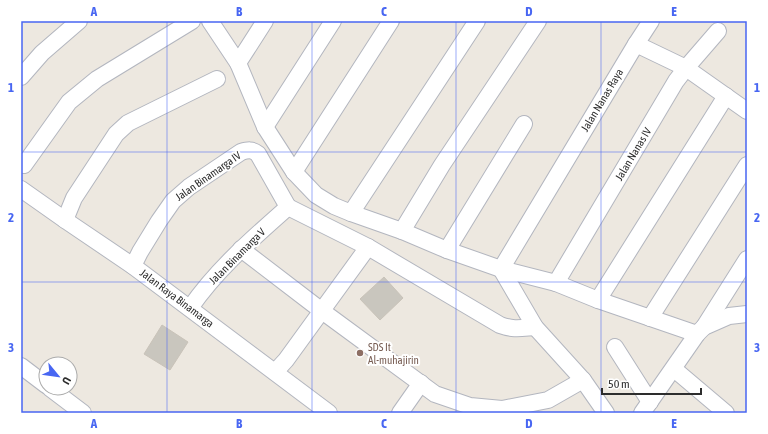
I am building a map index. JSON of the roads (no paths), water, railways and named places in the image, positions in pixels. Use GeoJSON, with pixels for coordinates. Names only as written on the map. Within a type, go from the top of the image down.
{"type":"FeatureCollection","features":[{"type":"Feature","properties":{"kind":"street"},"geometry":{"type":"LineString","coordinates":[[21,77],[42,53],[79,21]]}},
{"type":"Feature","properties":{"kind":"street"},"geometry":{"type":"LineString","coordinates":[[24,165],[69,102],[97,79],[192,21]]}},
{"type":"Feature","properties":{"kind":"street"},"geometry":{"type":"LineString","coordinates":[[210,21],[238,63],[265,127],[294,172],[316,195],[334,206],[351,214],[402,231],[447,250],[501,269],[556,283],[598,300],[650,318],[700,330],[729,316],[747,314]]}},
{"type":"Feature","properties":{"kind":"street"},"geometry":{"type":"LineString","coordinates":[[238,63],[266,21]]}},
{"type":"Feature","properties":{"kind":"street"},"geometry":{"type":"LineString","coordinates":[[265,127],[333,21]]}},
{"type":"Feature","properties":{"kind":"street"},"geometry":{"type":"LineString","coordinates":[[294,172],[391,21]]}},
{"type":"Feature","properties":{"kind":"street"},"geometry":{"type":"LineString","coordinates":[[402,231],[442,166],[538,21]]}},
{"type":"Feature","properties":{"kind":"street","name":"Jalan Nanas Raya"},"geometry":{"type":"LineString","coordinates":[[501,269],[651,21]]}},
{"type":"Feature","properties":{"kind":"street"},"geometry":{"type":"LineString","coordinates":[[351,214],[474,22]]}},
{"type":"Feature","properties":{"kind":"street","name":"Jalan Nanas IV"},"geometry":{"type":"LineString","coordinates":[[556,283],[676,81],[718,31]]}},
{"type":"Feature","properties":{"kind":"street"},"geometry":{"type":"LineString","coordinates":[[636,44],[686,68],[747,110]]}},
{"type":"Feature","properties":{"kind":"street"},"geometry":{"type":"LineString","coordinates":[[65,220],[74,198],[116,134],[128,123],[217,79]]}},
{"type":"Feature","properties":{"kind":"street"},"geometry":{"type":"LineString","coordinates":[[598,300],[726,96]]}},
{"type":"Feature","properties":{"kind":"street"},"geometry":{"type":"LineString","coordinates":[[447,250],[524,124]]}},
{"type":"Feature","properties":{"kind":"street","name":"Jalan Binamarga IV"},"geometry":{"type":"LineString","coordinates":[[133,266],[151,233],[173,201],[189,188],[246,150],[251,150],[258,154],[288,207]]}},
{"type":"Feature","properties":{"kind":"street"},"geometry":{"type":"LineString","coordinates":[[650,318],[747,165]]}},
{"type":"Feature","properties":{"kind":"street","name":"Jalan Raya Binamarga"},"geometry":{"type":"LineString","coordinates":[[21,189],[133,266],[329,413]]}},
{"type":"Feature","properties":{"kind":"street"},"geometry":{"type":"LineString","coordinates":[[288,207],[368,247],[500,325],[516,329],[536,327]]}},
{"type":"Feature","properties":{"kind":"street","name":"Jalan Binamarga V"},"geometry":{"type":"LineString","coordinates":[[190,308],[229,262],[288,207]]}},
{"type":"Feature","properties":{"kind":"street"},"geometry":{"type":"LineString","coordinates":[[276,372],[368,247]]}},
{"type":"Feature","properties":{"kind":"street"},"geometry":{"type":"LineString","coordinates":[[242,249],[322,311],[435,394],[470,406],[502,409],[548,400],[583,380]]}},
{"type":"Feature","properties":{"kind":"street"},"geometry":{"type":"LineString","coordinates":[[614,347],[646,407],[747,259]]}},
{"type":"Feature","properties":{"kind":"street"},"geometry":{"type":"LineString","coordinates":[[501,269],[536,327],[583,380],[606,413]]}},
{"type":"Feature","properties":{"kind":"street"},"geometry":{"type":"LineString","coordinates":[[21,366],[38,379]]}},
{"type":"Feature","properties":{"kind":"street"},"geometry":{"type":"LineString","coordinates":[[674,368],[724,412]]}},
{"type":"Feature","properties":{"kind":"street"},"geometry":{"type":"LineString","coordinates":[[400,413],[420,384]]}},
{"type":"Feature","properties":{"kind":"street"},"geometry":{"type":"LineString","coordinates":[[61,396],[83,413]]}},
{"type":"Feature","properties":{"kind":"place","name":"SDS It Al-muhajirin"},"geometry":{"type":"Point","coordinates":[360,353]}}]}
